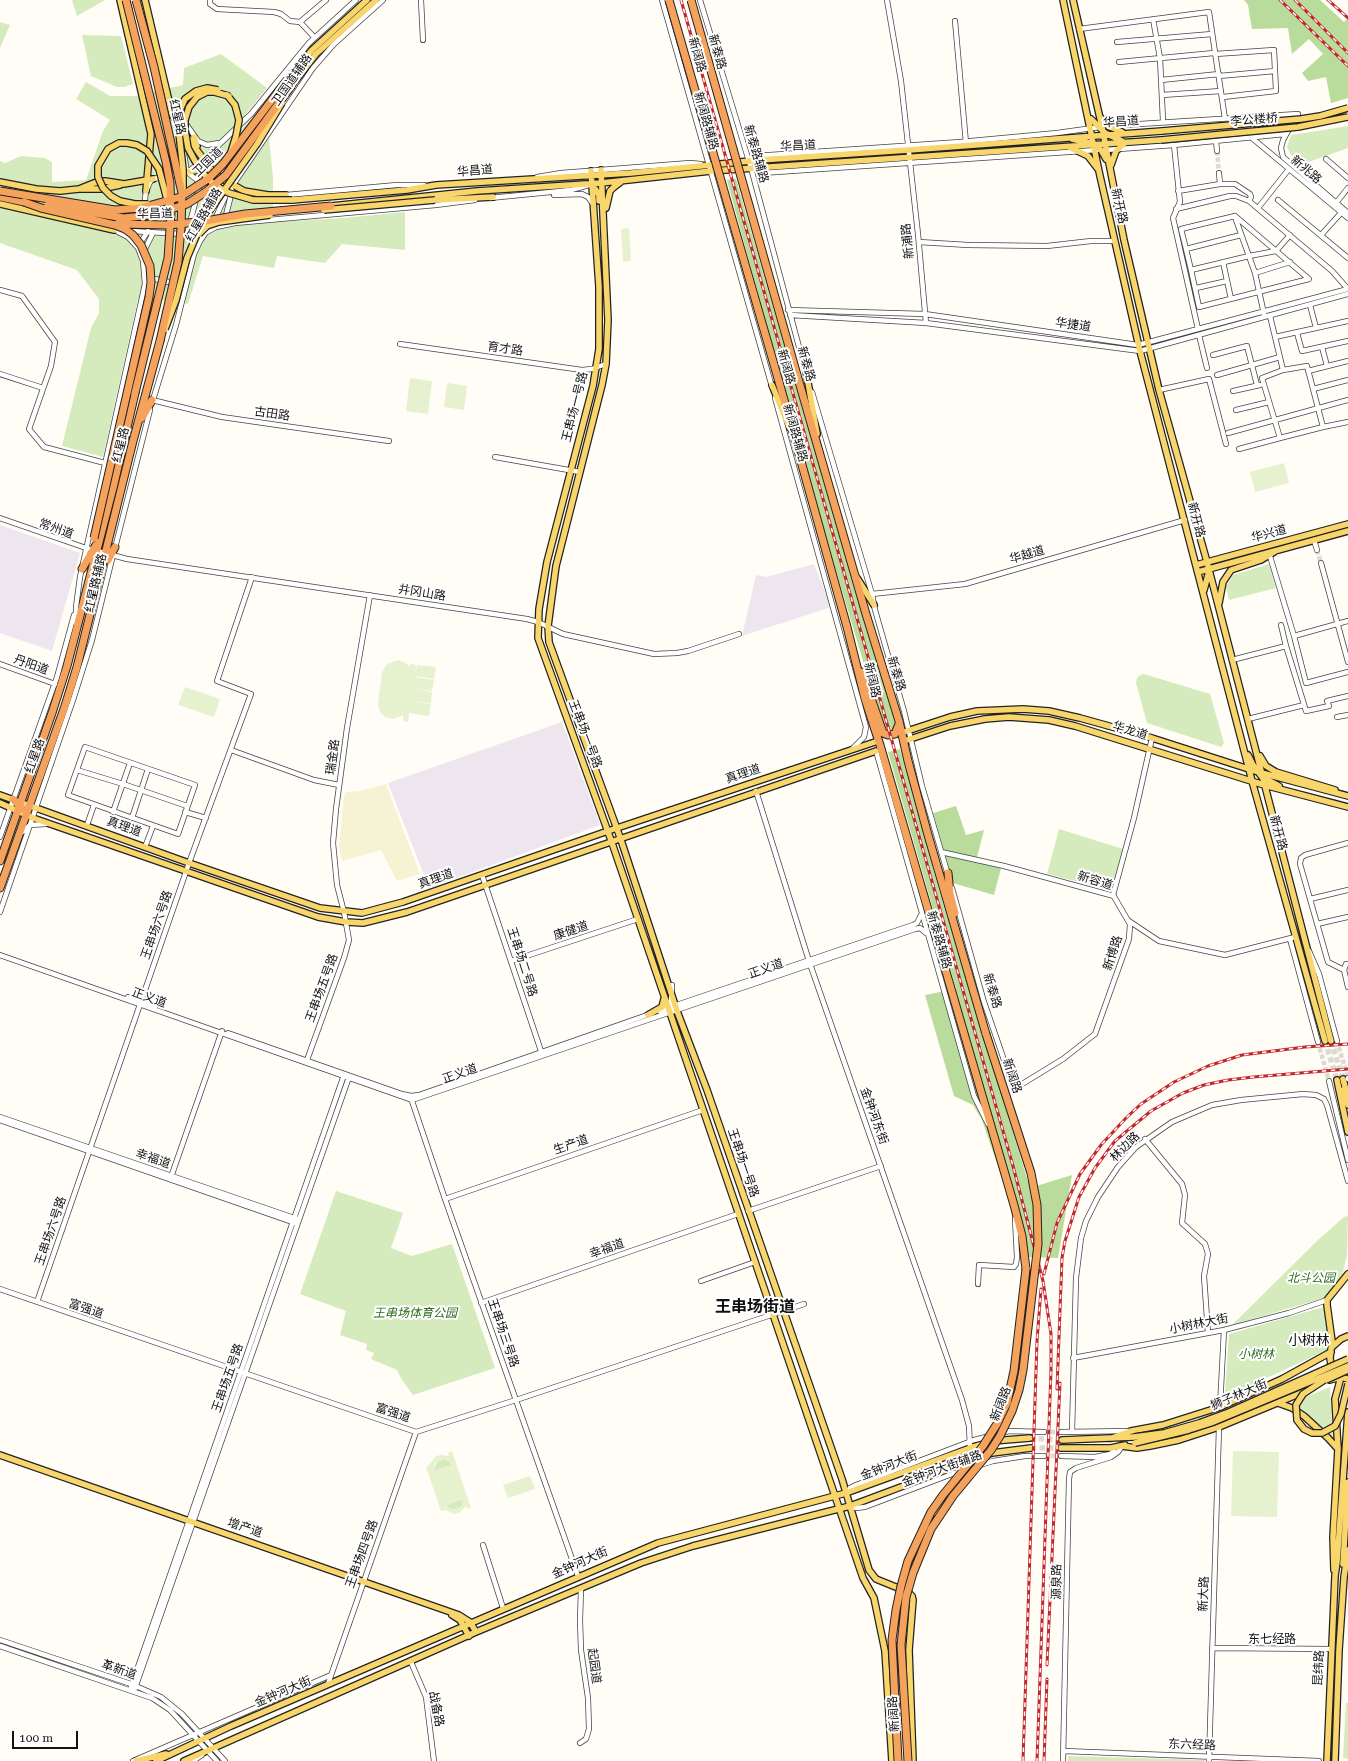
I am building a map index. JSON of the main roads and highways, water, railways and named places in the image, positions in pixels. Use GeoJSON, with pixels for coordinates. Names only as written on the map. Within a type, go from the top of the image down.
{"type":"FeatureCollection","features":[{"type":"Feature","properties":{"kind":"highway","name":"红星路"},"geometry":{"type":"LineString","coordinates":[[0,888],[19,836],[26,825],[24,794],[67,666],[76,629],[91,551],[97,538],[168,258],[171,214],[168,172],[126,0]]}},
{"type":"Feature","properties":{"kind":"highway","name":"红星路"},"geometry":{"type":"LineString","coordinates":[[0,861],[14,822],[26,809],[85,652],[102,570],[110,555],[137,429],[149,400],[160,341],[178,262],[182,228],[182,193],[154,67],[136,0]]}},
{"type":"Feature","properties":{"kind":"highway","name":"新阔路"},"geometry":{"type":"LineString","coordinates":[[669,0],[775,383],[793,435],[856,660],[865,699],[1022,1236],[1026,1269],[1014,1371],[1006,1403],[997,1424],[983,1446],[942,1495],[931,1512],[908,1561],[900,1586],[892,1640],[898,1761]]}},
{"type":"Feature","properties":{"kind":"highway","name":"新泰路"},"geometry":{"type":"LineString","coordinates":[[691,0],[866,614],[899,721],[906,736],[928,835],[966,966]]}},
{"type":"Feature","properties":{"kind":"highway","name":"卫国道"},"geometry":{"type":"LineString","coordinates":[[0,190],[114,210],[131,210],[165,202],[185,195],[199,186],[227,160],[290,83]]}},
{"type":"Feature","properties":{"kind":"highway","name":"卫国道"},"geometry":{"type":"LineString","coordinates":[[0,197],[124,218],[157,214],[187,204],[207,191],[226,175],[290,83]]}},
{"type":"Feature","properties":{"kind":"highway","name":"卫国道"},"geometry":{"type":"LineString","coordinates":[[24,202],[41,208],[101,222]]}},
{"type":"Feature","properties":{"kind":"highway","name":"华昌道"},"geometry":{"type":"LineString","coordinates":[[101,222],[134,225],[169,225],[206,221],[245,214],[332,206]]}},
{"type":"Feature","properties":{"kind":"highway"},"geometry":{"type":"LineString","coordinates":[[97,538],[149,298],[151,282],[147,256],[136,238],[120,227],[101,222]]}},
{"type":"Feature","properties":{"kind":"highway"},"geometry":{"type":"LineString","coordinates":[[110,555],[115,547]]}},
{"type":"Feature","properties":{"kind":"highway"},"geometry":{"type":"LineString","coordinates":[[82,569],[91,551]]}},
{"type":"Feature","properties":{"kind":"highway"},"geometry":{"type":"LineString","coordinates":[[856,660],[871,695],[883,733],[888,735],[895,734],[899,721]]}},
{"type":"Feature","properties":{"kind":"highway"},"geometry":{"type":"LineString","coordinates":[[13,799],[17,799],[24,794]]}},
{"type":"Feature","properties":{"kind":"highway"},"geometry":{"type":"LineString","coordinates":[[13,799],[26,809]]}},
{"type":"Feature","properties":{"kind":"highway"},"geometry":{"type":"LineString","coordinates":[[948,873],[950,894],[962,940],[966,966]]}},
{"type":"Feature","properties":{"kind":"highway","name":"新阔路"},"geometry":{"type":"LineString","coordinates":[[908,1761],[901,1645],[906,1597],[913,1573],[931,1529],[953,1496],[991,1450],[1000,1436],[1012,1411],[1019,1390],[1023,1370],[1038,1244],[1037,1205],[1031,1173],[986,1034],[966,966]]}},
{"type":"Feature","properties":{"kind":"main road"},"geometry":{"type":"LineString","coordinates":[[120,0],[151,134],[146,191],[139,185],[133,183]]}},
{"type":"Feature","properties":{"kind":"main road"},"geometry":{"type":"LineString","coordinates":[[145,0],[173,118],[180,128],[195,143],[213,172]]}},
{"type":"Feature","properties":{"kind":"main road","name":"卫国道"},"geometry":{"type":"LineString","coordinates":[[290,83],[312,50],[367,0]]}},
{"type":"Feature","properties":{"kind":"main road","name":"卫国道"},"geometry":{"type":"LineString","coordinates":[[290,83],[316,54],[376,0]]}},
{"type":"Feature","properties":{"kind":"main road","name":"新开路"},"geometry":{"type":"LineString","coordinates":[[1063,0],[1092,136],[1102,148],[1111,173],[1159,390],[1210,561],[1210,569],[1219,610],[1261,774],[1308,949],[1318,994],[1334,1041]]}},
{"type":"Feature","properties":{"kind":"main road","name":"新开路"},"geometry":{"type":"LineString","coordinates":[[1073,0],[1103,130],[1102,148]]}},
{"type":"Feature","properties":{"kind":"main road"},"geometry":{"type":"LineString","coordinates":[[160,341],[176,300],[185,265],[206,215],[257,144],[290,83]]}},
{"type":"Feature","properties":{"kind":"main road"},"geometry":{"type":"LineString","coordinates":[[182,193],[183,169],[178,124],[179,113],[183,102],[188,96],[203,89],[216,89],[228,96],[235,105],[239,120],[236,136],[227,160]]}},
{"type":"Feature","properties":{"kind":"main road","name":"华昌道"},"geometry":{"type":"LineString","coordinates":[[228,96],[214,92],[201,94],[192,102],[185,120],[187,143],[192,157],[204,174],[216,186],[241,197],[268,201],[380,193],[436,186],[527,178],[578,176],[591,173],[615,174],[748,161],[1065,146],[1102,148],[1127,142],[1161,140]]}},
{"type":"Feature","properties":{"kind":"main road","name":"李公楼桥"},"geometry":{"type":"LineString","coordinates":[[1162,130],[1301,119],[1320,116],[1348,108]]}},
{"type":"Feature","properties":{"kind":"main road"},"geometry":{"type":"LineString","coordinates":[[1088,114],[1091,120],[1114,138],[1127,142]]}},
{"type":"Feature","properties":{"kind":"main road","name":"李公楼桥"},"geometry":{"type":"LineString","coordinates":[[1161,140],[1298,127],[1348,117]]}},
{"type":"Feature","properties":{"kind":"main road","name":"华昌道"},"geometry":{"type":"LineString","coordinates":[[332,206],[909,154],[966,144],[1092,136],[1103,130],[1126,133],[1162,130]]}},
{"type":"Feature","properties":{"kind":"main road"},"geometry":{"type":"LineString","coordinates":[[1100,176],[1102,148],[1114,138],[1126,133]]}},
{"type":"Feature","properties":{"kind":"main road"},"geometry":{"type":"LineString","coordinates":[[1064,138],[1102,148]]}},
{"type":"Feature","properties":{"kind":"main road"},"geometry":{"type":"LineString","coordinates":[[165,202],[129,204],[111,196],[103,188],[98,177],[98,166],[105,152],[115,145],[127,142],[137,145],[147,151],[159,169],[171,214]]}},
{"type":"Feature","properties":{"kind":"main road"},"geometry":{"type":"LineString","coordinates":[[1111,173],[1112,160],[1117,149],[1127,142]]}},
{"type":"Feature","properties":{"kind":"main road"},"geometry":{"type":"LineString","coordinates":[[1065,146],[1079,151],[1093,162],[1100,176]]}},
{"type":"Feature","properties":{"kind":"main road"},"geometry":{"type":"LineString","coordinates":[[133,183],[145,173],[148,165]]}},
{"type":"Feature","properties":{"kind":"main road"},"geometry":{"type":"LineString","coordinates":[[187,172],[202,169],[213,172],[233,186],[244,190],[259,194],[286,194]]}},
{"type":"Feature","properties":{"kind":"main road","name":"王串场一号路"},"geometry":{"type":"LineString","coordinates":[[591,173],[600,318],[599,349],[571,470],[547,562],[538,623],[540,645],[612,842],[738,1214],[864,1578],[874,1598],[880,1621],[885,1651],[892,1761]]}},
{"type":"Feature","properties":{"kind":"main road","name":"王串场一号路"},"geometry":{"type":"LineString","coordinates":[[548,628],[556,566],[602,386],[606,364],[608,320],[601,173]]}},
{"type":"Feature","properties":{"kind":"main road"},"geometry":{"type":"LineString","coordinates":[[593,205],[596,190],[601,182],[615,174]]}},
{"type":"Feature","properties":{"kind":"main road"},"geometry":{"type":"LineString","coordinates":[[578,176],[592,183],[599,199],[601,246],[605,263]]}},
{"type":"Feature","properties":{"kind":"main road","name":"新开路"},"geometry":{"type":"LineString","coordinates":[[1100,176],[1138,344],[1204,592],[1242,744],[1293,938],[1325,1041]]}},
{"type":"Feature","properties":{"kind":"main road"},"geometry":{"type":"LineString","coordinates":[[0,182],[36,189],[60,191],[79,189],[94,183],[105,181],[124,184],[153,179]]}},
{"type":"Feature","properties":{"kind":"main road"},"geometry":{"type":"LineString","coordinates":[[605,263],[607,249],[606,202],[612,188],[626,179]]}},
{"type":"Feature","properties":{"kind":"main road"},"geometry":{"type":"LineString","coordinates":[[59,219],[60,191]]}},
{"type":"Feature","properties":{"kind":"main road","name":"华昌道"},"geometry":{"type":"LineString","coordinates":[[195,239],[207,226],[226,221],[435,200],[493,197]]}},
{"type":"Feature","properties":{"kind":"main road"},"geometry":{"type":"LineString","coordinates":[[0,204],[59,219],[114,230]]}},
{"type":"Feature","properties":{"kind":"main road"},"geometry":{"type":"LineString","coordinates":[[806,371],[818,443]]}},
{"type":"Feature","properties":{"kind":"main road","name":"华兴道"},"geometry":{"type":"LineString","coordinates":[[1198,572],[1210,569],[1231,559],[1348,524]]}},
{"type":"Feature","properties":{"kind":"main road","name":"华兴道"},"geometry":{"type":"LineString","coordinates":[[1231,559],[1269,554],[1276,550],[1348,531]]}},
{"type":"Feature","properties":{"kind":"main road"},"geometry":{"type":"LineString","coordinates":[[1192,546],[1198,554],[1210,561]]}},
{"type":"Feature","properties":{"kind":"main road"},"geometry":{"type":"LineString","coordinates":[[1219,610],[1221,587],[1231,570],[1256,562],[1269,554]]}},
{"type":"Feature","properties":{"kind":"main road"},"geometry":{"type":"LineString","coordinates":[[1196,565],[1210,561],[1231,559]]}},
{"type":"Feature","properties":{"kind":"main road"},"geometry":{"type":"LineString","coordinates":[[1204,592],[1210,569],[1210,561]]}},
{"type":"Feature","properties":{"kind":"main road"},"geometry":{"type":"LineString","coordinates":[[856,575],[874,605]]}},
{"type":"Feature","properties":{"kind":"main road","name":"王串场一号路"},"geometry":{"type":"LineString","coordinates":[[550,609],[548,628],[550,647],[617,828],[624,839],[621,840],[676,1008],[707,1090],[846,1493],[872,1575],[880,1581],[908,1592],[913,1600],[908,1650],[913,1761]]}},
{"type":"Feature","properties":{"kind":"main road"},"geometry":{"type":"LineString","coordinates":[[906,736],[950,717],[978,711],[1023,709],[1064,714],[1152,738],[1261,774],[1347,796]]}},
{"type":"Feature","properties":{"kind":"main road","name":"华龙道"},"geometry":{"type":"LineString","coordinates":[[906,736],[972,721],[998,718],[1049,720],[1075,726],[1264,785],[1348,807]]}},
{"type":"Feature","properties":{"kind":"main road","name":"真理道"},"geometry":{"type":"LineString","coordinates":[[26,809],[43,810],[189,863],[320,908],[362,913],[385,908],[608,831],[878,741]]}},
{"type":"Feature","properties":{"kind":"main road"},"geometry":{"type":"LineString","coordinates":[[1242,744],[1261,774],[1274,784],[1300,794]]}},
{"type":"Feature","properties":{"kind":"main road"},"geometry":{"type":"LineString","coordinates":[[1254,744],[1263,762],[1270,769],[1327,786],[1347,796]]}},
{"type":"Feature","properties":{"kind":"main road","name":"真理道"},"geometry":{"type":"LineString","coordinates":[[26,809],[49,824],[318,917],[346,922],[363,923],[388,917],[621,840],[756,791],[876,751]]}},
{"type":"Feature","properties":{"kind":"main road"},"geometry":{"type":"LineString","coordinates":[[0,795],[13,799]]}},
{"type":"Feature","properties":{"kind":"main road"},"geometry":{"type":"LineString","coordinates":[[0,803],[10,807],[26,809]]}},
{"type":"Feature","properties":{"kind":"main road"},"geometry":{"type":"LineString","coordinates":[[10,807],[14,812],[14,822]]}},
{"type":"Feature","properties":{"kind":"main road","name":"王串场一号路"},"geometry":{"type":"LineString","coordinates":[[621,840],[629,853]]}},
{"type":"Feature","properties":{"kind":"main road","name":"王串场一号路"},"geometry":{"type":"LineString","coordinates":[[612,842],[618,857]]}},
{"type":"Feature","properties":{"kind":"main road"},"geometry":{"type":"LineString","coordinates":[[650,1017],[664,1004],[663,988]]}},
{"type":"Feature","properties":{"kind":"main road"},"geometry":{"type":"LineString","coordinates":[[1340,1080],[1346,1105],[1348,1132]]}},
{"type":"Feature","properties":{"kind":"main road"},"geometry":{"type":"LineString","coordinates":[[1348,1274],[1327,1300],[1331,1365],[1336,1373],[1341,1377],[1348,1379]]}},
{"type":"Feature","properties":{"kind":"main road"},"geometry":{"type":"LineString","coordinates":[[1112,1438],[1131,1431],[1163,1425],[1220,1407],[1282,1379],[1331,1350],[1340,1339],[1348,1336]]}},
{"type":"Feature","properties":{"kind":"main road","name":"狮子林大街"},"geometry":{"type":"LineString","coordinates":[[1134,1440],[1199,1423],[1236,1409],[1348,1359]]}},
{"type":"Feature","properties":{"kind":"main road"},"geometry":{"type":"LineString","coordinates":[[1322,1381],[1347,1368]]}},
{"type":"Feature","properties":{"kind":"main road","name":"狮子林大街"},"geometry":{"type":"LineString","coordinates":[[1134,1440],[1189,1430],[1211,1423],[1338,1370],[1347,1368]]}},
{"type":"Feature","properties":{"kind":"main road"},"geometry":{"type":"LineString","coordinates":[[1338,1370],[1303,1394],[1295,1409],[1297,1420],[1301,1426],[1308,1432],[1316,1434],[1327,1432],[1335,1426],[1339,1420],[1348,1384]]}},
{"type":"Feature","properties":{"kind":"main road"},"geometry":{"type":"LineString","coordinates":[[1061,1448],[1122,1446],[1137,1448],[1179,1440],[1219,1427],[1341,1377]]}},
{"type":"Feature","properties":{"kind":"main road"},"geometry":{"type":"LineString","coordinates":[[1335,1576],[1333,1537],[1338,1449],[1335,1398],[1341,1377]]}},
{"type":"Feature","properties":{"kind":"main road"},"geometry":{"type":"LineString","coordinates":[[1278,1403],[1292,1408],[1304,1416],[1338,1449]]}},
{"type":"Feature","properties":{"kind":"main road"},"geometry":{"type":"LineString","coordinates":[[1344,1577],[1341,1542],[1348,1412]]}},
{"type":"Feature","properties":{"kind":"main road","name":"金钟河大街"},"geometry":{"type":"LineString","coordinates":[[156,1761],[170,1753],[463,1625],[658,1543],[863,1488],[970,1448],[993,1441],[1030,1438]]}},
{"type":"Feature","properties":{"kind":"main road"},"geometry":{"type":"LineString","coordinates":[[1062,1440],[1112,1438],[1134,1440]]}},
{"type":"Feature","properties":{"kind":"main road"},"geometry":{"type":"LineString","coordinates":[[1122,1446],[1134,1440]]}},
{"type":"Feature","properties":{"kind":"main road","name":"金钟河大街"},"geometry":{"type":"LineString","coordinates":[[184,1761],[476,1632],[641,1562],[850,1506],[992,1453],[1031,1448]]}},
{"type":"Feature","properties":{"kind":"main road","name":"增产道"},"geometry":{"type":"LineString","coordinates":[[0,1455],[459,1615],[470,1622]]}},
{"type":"Feature","properties":{"kind":"main road","name":"增产道"},"geometry":{"type":"LineString","coordinates":[[0,1458],[190,1522]]}},
{"type":"Feature","properties":{"kind":"main road"},"geometry":{"type":"LineString","coordinates":[[1335,1576],[1341,1542],[1348,1482]]}},
{"type":"Feature","properties":{"kind":"main road"},"geometry":{"type":"LineString","coordinates":[[863,1488],[860,1492],[860,1496],[867,1500]]}},
{"type":"Feature","properties":{"kind":"main road"},"geometry":{"type":"LineString","coordinates":[[1344,1577],[1348,1550]]}},
{"type":"Feature","properties":{"kind":"main road","name":"昆纬路"},"geometry":{"type":"LineString","coordinates":[[1327,1761],[1335,1576]]}},
{"type":"Feature","properties":{"kind":"main road","name":"昆纬路"},"geometry":{"type":"LineString","coordinates":[[1335,1761],[1344,1577]]}},
{"type":"Feature","properties":{"kind":"main road","name":"增产道"},"geometry":{"type":"LineString","coordinates":[[362,1582],[456,1617],[463,1625],[469,1636]]}},
{"type":"Feature","properties":{"kind":"main road"},"geometry":{"type":"LineString","coordinates":[[470,1622],[476,1632]]}},
{"type":"Feature","properties":{"kind":"main road"},"geometry":{"type":"LineString","coordinates":[[136,1761],[170,1753]]}},
{"type":"Feature","properties":{"kind":"main road"},"geometry":{"type":"LineString","coordinates":[[149,1761],[170,1753]]}},
{"type":"Feature","properties":{"kind":"tunnel"},"geometry":{"type":"LineString","coordinates":[[1217,151],[1219,173]]}},
{"type":"Feature","properties":{"kind":"tunnel"},"geometry":{"type":"LineString","coordinates":[[1317,550],[1321,563]]}},
{"type":"Feature","properties":{"kind":"tunnel"},"geometry":{"type":"LineString","coordinates":[[1325,1041],[1337,1080]]}},
{"type":"Feature","properties":{"kind":"tunnel"},"geometry":{"type":"LineString","coordinates":[[1331,1041],[1343,1079]]}},
{"type":"Feature","properties":{"kind":"tunnel"},"geometry":{"type":"LineString","coordinates":[[1337,1041],[1348,1078]]}},
{"type":"Feature","properties":{"kind":"tunnel"},"geometry":{"type":"LineString","coordinates":[[1318,1042],[1329,1081]]}},
{"type":"Feature","properties":{"kind":"tunnel"},"geometry":{"type":"LineString","coordinates":[[1044,1432],[1061,1432]]}},
{"type":"Feature","properties":{"kind":"tunnel"},"geometry":{"type":"LineString","coordinates":[[1030,1438],[1062,1440]]}},
{"type":"Feature","properties":{"kind":"tunnel"},"geometry":{"type":"LineString","coordinates":[[1031,1448],[1061,1448]]}},
{"type":"Feature","properties":{"kind":"tunnel"},"geometry":{"type":"LineString","coordinates":[[1044,1456],[1061,1456]]}},
{"type":"Feature","properties":{"kind":"railway"},"geometry":{"type":"LineString","coordinates":[[681,0],[1013,1166],[1043,1281],[1051,1334],[1051,1370],[1037,1761]]}},
{"type":"Feature","properties":{"kind":"railway"},"geometry":{"type":"LineString","coordinates":[[1280,0],[1348,66]]}},
{"type":"Feature","properties":{"kind":"railway"},"geometry":{"type":"LineString","coordinates":[[1295,0],[1348,53]]}},
{"type":"Feature","properties":{"kind":"railway"},"geometry":{"type":"LineString","coordinates":[[1328,0],[1348,18]]}},
{"type":"Feature","properties":{"kind":"railway"},"geometry":{"type":"LineString","coordinates":[[1044,1274],[1057,1223],[1080,1174],[1101,1145],[1141,1104],[1174,1082],[1208,1066],[1242,1055],[1305,1047],[1348,1044]]}},
{"type":"Feature","properties":{"kind":"railway"},"geometry":{"type":"LineString","coordinates":[[1057,1389],[1062,1258],[1065,1241],[1079,1197],[1095,1168],[1115,1141],[1151,1111],[1183,1093],[1204,1085],[1253,1077],[1348,1069]]}},
{"type":"Feature","properties":{"kind":"railway"},"geometry":{"type":"LineString","coordinates":[[1023,1761],[1037,1341],[1041,1289]]}},
{"type":"Feature","properties":{"kind":"railway"},"geometry":{"type":"LineString","coordinates":[[1047,1665],[1060,1383]]}},
{"type":"Feature","properties":{"kind":"railway"},"geometry":{"type":"LineString","coordinates":[[1044,1761],[1047,1679]]}},
{"type":"Feature","properties":{"kind":"district","name":"王串场街道"},"geometry":{"type":"Point","coordinates":[755,1307]}},
{"type":"Feature","properties":{"kind":"district","name":"小树林"},"geometry":{"type":"Point","coordinates":[1309,1341]}},
{"type":"Feature","properties":{"kind":"park label","name":"北斗公园"},"geometry":{"type":"Point","coordinates":[1311,1278]}},
{"type":"Feature","properties":{"kind":"park label","name":"王串场体育公园"},"geometry":{"type":"Point","coordinates":[415,1313]}}]}
